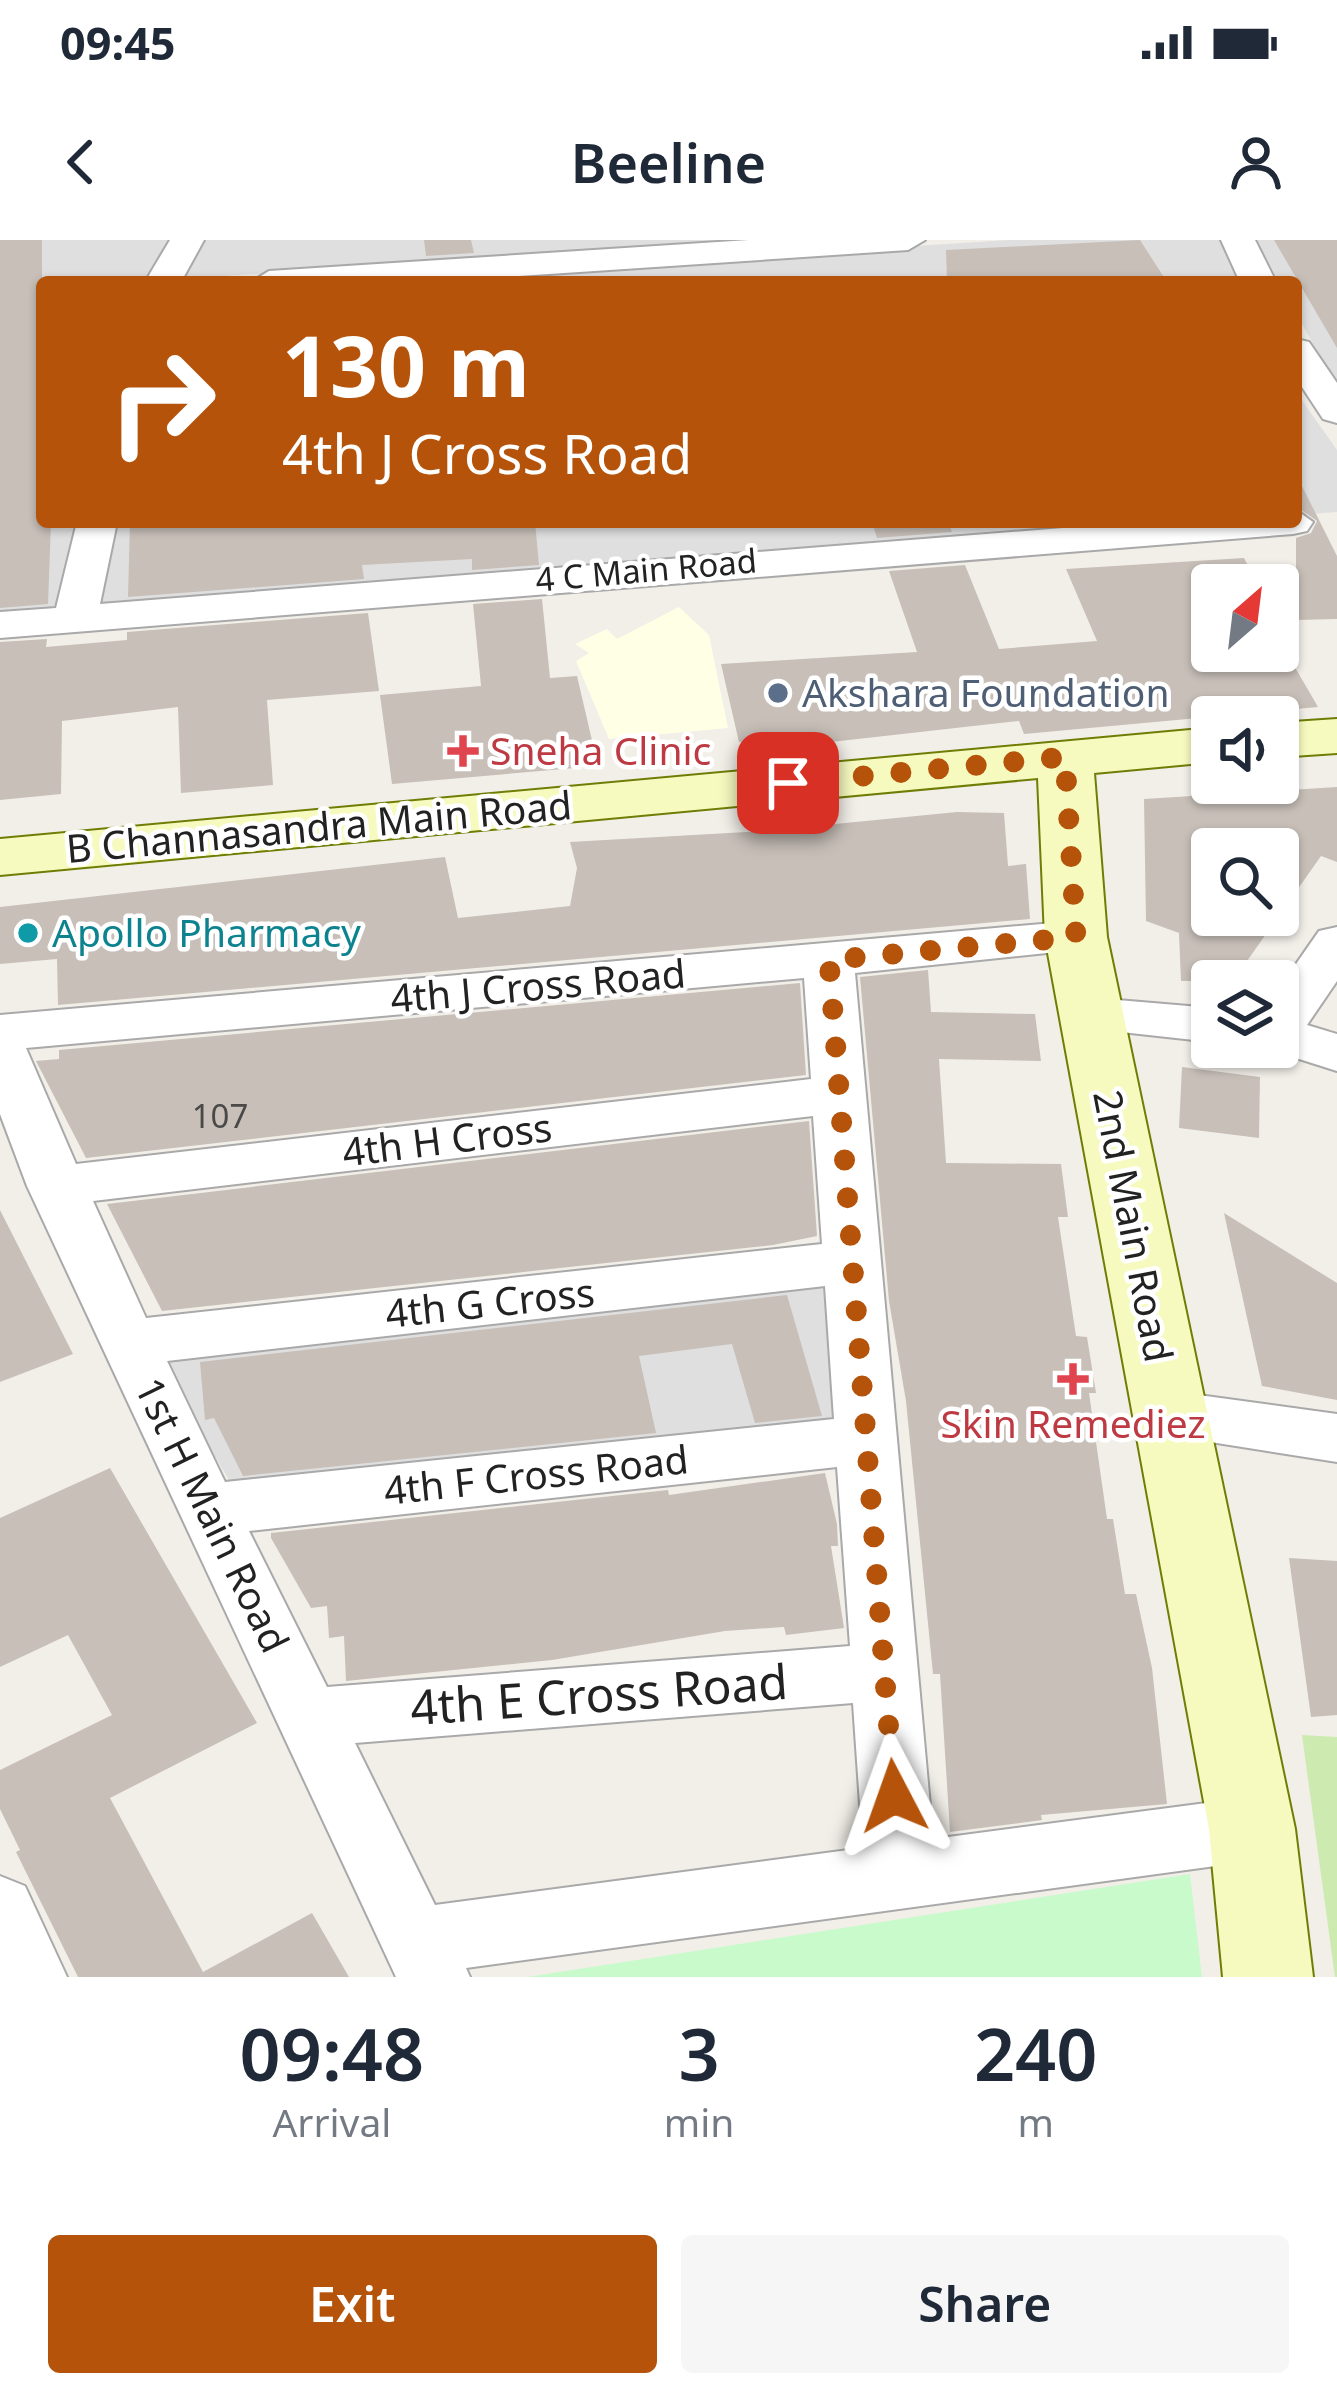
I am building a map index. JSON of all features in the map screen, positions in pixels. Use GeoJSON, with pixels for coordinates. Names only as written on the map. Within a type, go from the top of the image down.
{"type":"FeatureCollection","features":[{"type":"Feature","properties":{"kind":"main road"},"geometry":{"type":"LineString","coordinates":[[1299,739],[1337,736]]}},
{"type":"Feature","properties":{"kind":"main road","name":"B Channasandra Main Road"},"geometry":{"type":"LineString","coordinates":[[0,857],[1191,748]]}},
{"type":"Feature","properties":{"kind":"main road","name":"2nd Main Road"},"geometry":{"type":"LineString","coordinates":[[1065,757],[1076,937],[1252,1829],[1268,1977]]}},
{"type":"Feature","properties":{"kind":"street"},"geometry":{"type":"LineString","coordinates":[[166,276],[187,240]]}},
{"type":"Feature","properties":{"kind":"street"},"geometry":{"type":"LineString","coordinates":[[360,276],[908,240]]}},
{"type":"Feature","properties":{"kind":"street"},"geometry":{"type":"LineString","coordinates":[[1238,240],[1255,276]]}},
{"type":"Feature","properties":{"kind":"street","name":"4 C Main Road"},"geometry":{"type":"LineString","coordinates":[[1302,521],[1337,519]]}},
{"type":"Feature","properties":{"kind":"street"},"geometry":{"type":"LineString","coordinates":[[76,616],[97,528]]}},
{"type":"Feature","properties":{"kind":"street","name":"4 C Main Road"},"geometry":{"type":"LineString","coordinates":[[0,625],[1216,528]]}},
{"type":"Feature","properties":{"kind":"street","name":"4th J Cross Road"},"geometry":{"type":"LineString","coordinates":[[0,1033],[1076,937]]}},
{"type":"Feature","properties":{"kind":"street"},"geometry":{"type":"LineString","coordinates":[[1299,1000],[1337,943]]}},
{"type":"Feature","properties":{"kind":"street"},"geometry":{"type":"LineString","coordinates":[[829,960],[901,1878]]}},
{"type":"Feature","properties":{"kind":"street"},"geometry":{"type":"LineString","coordinates":[[1094,1015],[1191,1023]]}},
{"type":"Feature","properties":{"kind":"street"},"geometry":{"type":"LineString","coordinates":[[1299,1039],[1337,1053]]}},
{"type":"Feature","properties":{"kind":"street","name":"1st H Main Road"},"geometry":{"type":"LineString","coordinates":[[0,1049],[55,1186],[128,1343],[206,1510],[313,1717],[425,1959]]}},
{"type":"Feature","properties":{"kind":"street","name":"4th H Cross"},"geometry":{"type":"LineString","coordinates":[[55,1186],[839,1094]]}},
{"type":"Feature","properties":{"kind":"street","name":"4th G Cross"},"geometry":{"type":"LineString","coordinates":[[128,1343],[852,1262]]}},
{"type":"Feature","properties":{"kind":"street"},"geometry":{"type":"LineString","coordinates":[[1169,1414],[1337,1438]]}},
{"type":"Feature","properties":{"kind":"street","name":"4th F Cross Road"},"geometry":{"type":"LineString","coordinates":[[206,1510],[867,1440]]}},
{"type":"Feature","properties":{"kind":"street","name":"4th E Cross Road"},"geometry":{"type":"LineString","coordinates":[[313,1717],[885,1672]]}},
{"type":"Feature","properties":{"kind":"street"},"geometry":{"type":"LineString","coordinates":[[425,1959],[901,1878],[1252,1829]]}},
{"type":"Feature","properties":{"kind":"street"},"geometry":{"type":"LineString","coordinates":[[0,1909],[30,1977]]}},
{"type":"Feature","properties":{"kind":"shaded area"},"geometry":{"type":"Polygon","coordinates":[[[0,240],[174,240],[155,276],[36,276],[36,528],[77,528],[64,607],[0,613],[0,240]]]}},
{"type":"Feature","properties":{"kind":"shaded area"},"geometry":{"type":"Polygon","coordinates":[[[198,240],[801,240],[224,276],[178,276],[198,240]]]}},
{"type":"Feature","properties":{"kind":"shaded area"},"geometry":{"type":"Polygon","coordinates":[[[1009,240],[1223,240],[1243,276],[441,276],[1009,240]]]}},
{"type":"Feature","properties":{"kind":"shaded area"},"geometry":{"type":"Polygon","coordinates":[[[1256,240],[1337,240],[1337,385],[1302,324],[1302,276],[1276,276],[1256,240]]]}},
{"type":"Feature","properties":{"kind":"shaded area"},"geometry":{"type":"Polygon","coordinates":[[[1302,400],[1337,450],[1337,512],[1302,515],[1302,400]]]}},
{"type":"Feature","properties":{"kind":"shaded area"},"geometry":{"type":"Polygon","coordinates":[[[113,528],[1119,528],[99,604],[113,528]]]}},
{"type":"Feature","properties":{"kind":"shaded area"},"geometry":{"type":"Polygon","coordinates":[[[679,607],[709,635],[728,728],[609,739],[576,661],[589,653],[575,644],[607,629],[617,639],[679,607]]]}},
{"type":"Feature","properties":{"kind":"shaded area"},"geometry":{"type":"Polygon","coordinates":[[[840,1281],[849,1426],[237,1493],[155,1357],[840,1281]]]}},
{"type":"Feature","properties":{"kind":"green space"},"geometry":{"type":"Polygon","coordinates":[[[1302,1735],[1337,1737],[1337,1977],[1335,1977],[1302,1735]]]}},
{"type":"Feature","properties":{"kind":"green space"},"geometry":{"type":"Polygon","coordinates":[[[1190,1874],[1202,1977],[527,1977],[1190,1874]]]}},
{"type":"Feature","properties":{"kind":"building"},"geometry":{"type":"Polygon","coordinates":[[[0,240],[42,240],[42,276],[36,276],[36,528],[51,528],[48,604],[0,608],[0,240]]]}},
{"type":"Feature","properties":{"kind":"building"},"geometry":{"type":"Polygon","coordinates":[[[424,240],[471,240],[474,253],[426,256],[424,240]]]}},
{"type":"Feature","properties":{"kind":"building"},"geometry":{"type":"Polygon","coordinates":[[[1140,240],[1163,276],[947,276],[946,250],[1140,240]]]}},
{"type":"Feature","properties":{"kind":"building"},"geometry":{"type":"Polygon","coordinates":[[[1274,240],[1337,240],[1337,348],[1302,288],[1302,276],[1295,276],[1274,240]]]}},
{"type":"Feature","properties":{"kind":"building"},"geometry":{"type":"Polygon","coordinates":[[[1302,486],[1337,556],[1337,619],[1299,620],[1296,538],[1311,533],[1317,521],[1302,510],[1302,486]]]}},
{"type":"Feature","properties":{"kind":"building"},"geometry":{"type":"Polygon","coordinates":[[[130,528],[536,528],[539,565],[472,570],[472,559],[362,565],[364,579],[128,597],[130,528]]]}},
{"type":"Feature","properties":{"kind":"building"},"geometry":{"type":"Polygon","coordinates":[[[874,528],[950,528],[952,532],[877,538],[874,528]]]}},
{"type":"Feature","properties":{"kind":"building"},"geometry":{"type":"Polygon","coordinates":[[[1244,558],[1247,564],[1191,564],[1191,672],[1298,672],[1318,707],[1299,709],[1299,696],[1191,696],[1191,719],[1024,734],[1019,721],[831,742],[829,736],[739,742],[721,664],[917,652],[889,571],[965,565],[999,649],[1097,641],[1066,569],[1244,558]]]}},
{"type":"Feature","properties":{"kind":"building"},"geometry":{"type":"Polygon","coordinates":[[[542,599],[550,678],[577,676],[598,766],[392,784],[380,695],[481,686],[473,604],[542,599]]]}},
{"type":"Feature","properties":{"kind":"building"},"geometry":{"type":"Polygon","coordinates":[[[368,613],[379,691],[267,700],[273,785],[181,793],[178,707],[62,721],[61,794],[0,800],[0,642],[47,639],[46,647],[127,640],[127,632],[368,613]]]}},
{"type":"Feature","properties":{"kind":"building"},"geometry":{"type":"Polygon","coordinates":[[[1337,787],[1337,862],[1321,856],[1299,887],[1299,828],[1191,828],[1191,936],[1265,936],[1248,960],[1191,960],[1191,981],[1181,981],[1179,933],[1146,921],[1144,799],[1191,796],[1191,804],[1299,804],[1299,789],[1337,787]]]}},
{"type":"Feature","properties":{"kind":"building"},"geometry":{"type":"Polygon","coordinates":[[[957,812],[1004,813],[1008,866],[1026,864],[1030,919],[58,1005],[57,959],[0,964],[0,907],[445,857],[458,918],[570,906],[577,868],[570,842],[764,831],[957,812]]]}},
{"type":"Feature","properties":{"kind":"building"},"geometry":{"type":"Polygon","coordinates":[[[928,970],[931,1012],[1035,1014],[1041,1061],[939,1059],[946,1163],[1061,1164],[1068,1217],[1058,1217],[1076,1336],[1087,1337],[1096,1393],[1089,1393],[1107,1519],[1113,1519],[1125,1594],[1136,1594],[1152,1668],[1167,1804],[1041,1815],[1042,1820],[950,1832],[940,1674],[933,1674],[906,1401],[889,1301],[860,977],[928,970]]]}},
{"type":"Feature","properties":{"kind":"building"},"geometry":{"type":"Polygon","coordinates":[[[800,983],[806,1075],[86,1158],[36,1061],[59,1059],[59,1050],[800,983]]]}},
{"type":"Feature","properties":{"kind":"building"},"geometry":{"type":"Polygon","coordinates":[[[1182,1067],[1260,1077],[1259,1138],[1179,1128],[1182,1067]]]}},
{"type":"Feature","properties":{"kind":"building"},"geometry":{"type":"Polygon","coordinates":[[[809,1121],[817,1236],[773,1245],[162,1311],[107,1204],[809,1121]]]}},
{"type":"Feature","properties":{"kind":"building"},"geometry":{"type":"Polygon","coordinates":[[[0,1210],[73,1354],[0,1382],[0,1210]]]}},
{"type":"Feature","properties":{"kind":"building"},"geometry":{"type":"Polygon","coordinates":[[[1224,1213],[1337,1283],[1337,1400],[1262,1386],[1224,1213]]]}},
{"type":"Feature","properties":{"kind":"building"},"geometry":{"type":"Polygon","coordinates":[[[787,1295],[822,1416],[755,1423],[732,1344],[639,1356],[656,1433],[243,1476],[214,1418],[205,1420],[200,1362],[787,1295]]]}},
{"type":"Feature","properties":{"kind":"building"},"geometry":{"type":"Polygon","coordinates":[[[110,1468],[257,1723],[110,1798],[203,1972],[312,1913],[349,1977],[78,1977],[16,1852],[20,1850],[0,1809],[0,1770],[112,1715],[68,1635],[0,1667],[0,1518],[110,1468]]]}},
{"type":"Feature","properties":{"kind":"building"},"geometry":{"type":"Polygon","coordinates":[[[825,1473],[837,1524],[838,1546],[831,1546],[844,1628],[786,1635],[784,1627],[725,1631],[552,1660],[346,1681],[344,1636],[329,1638],[327,1606],[311,1608],[271,1538],[271,1533],[668,1490],[669,1495],[825,1473]]]}},
{"type":"Feature","properties":{"kind":"building"},"geometry":{"type":"Polygon","coordinates":[[[1289,1558],[1337,1561],[1337,1715],[1311,1717],[1289,1558]]]}},
{"type":"Feature","properties":{"kind":"place","name":"Akshara Foundation"},"geometry":{"type":"Point","coordinates":[778,693]}},
{"type":"Feature","properties":{"kind":"place","name":"Sneha Clinic"},"geometry":{"type":"Point","coordinates":[463,751]}},
{"type":"Feature","properties":{"kind":"place","name":"Apollo Pharmacy"},"geometry":{"type":"Point","coordinates":[28,933]}},
{"type":"Feature","properties":{"kind":"place","name":"Skin Remediez"},"geometry":{"type":"Point","coordinates":[1073,1379]}},
{"type":"Feature","properties":{"kind":"route"},"geometry":{"type":"LineString","coordinates":[[788,783],[1065,757],[1076,937],[829,960],[894,1796]]}}]}
